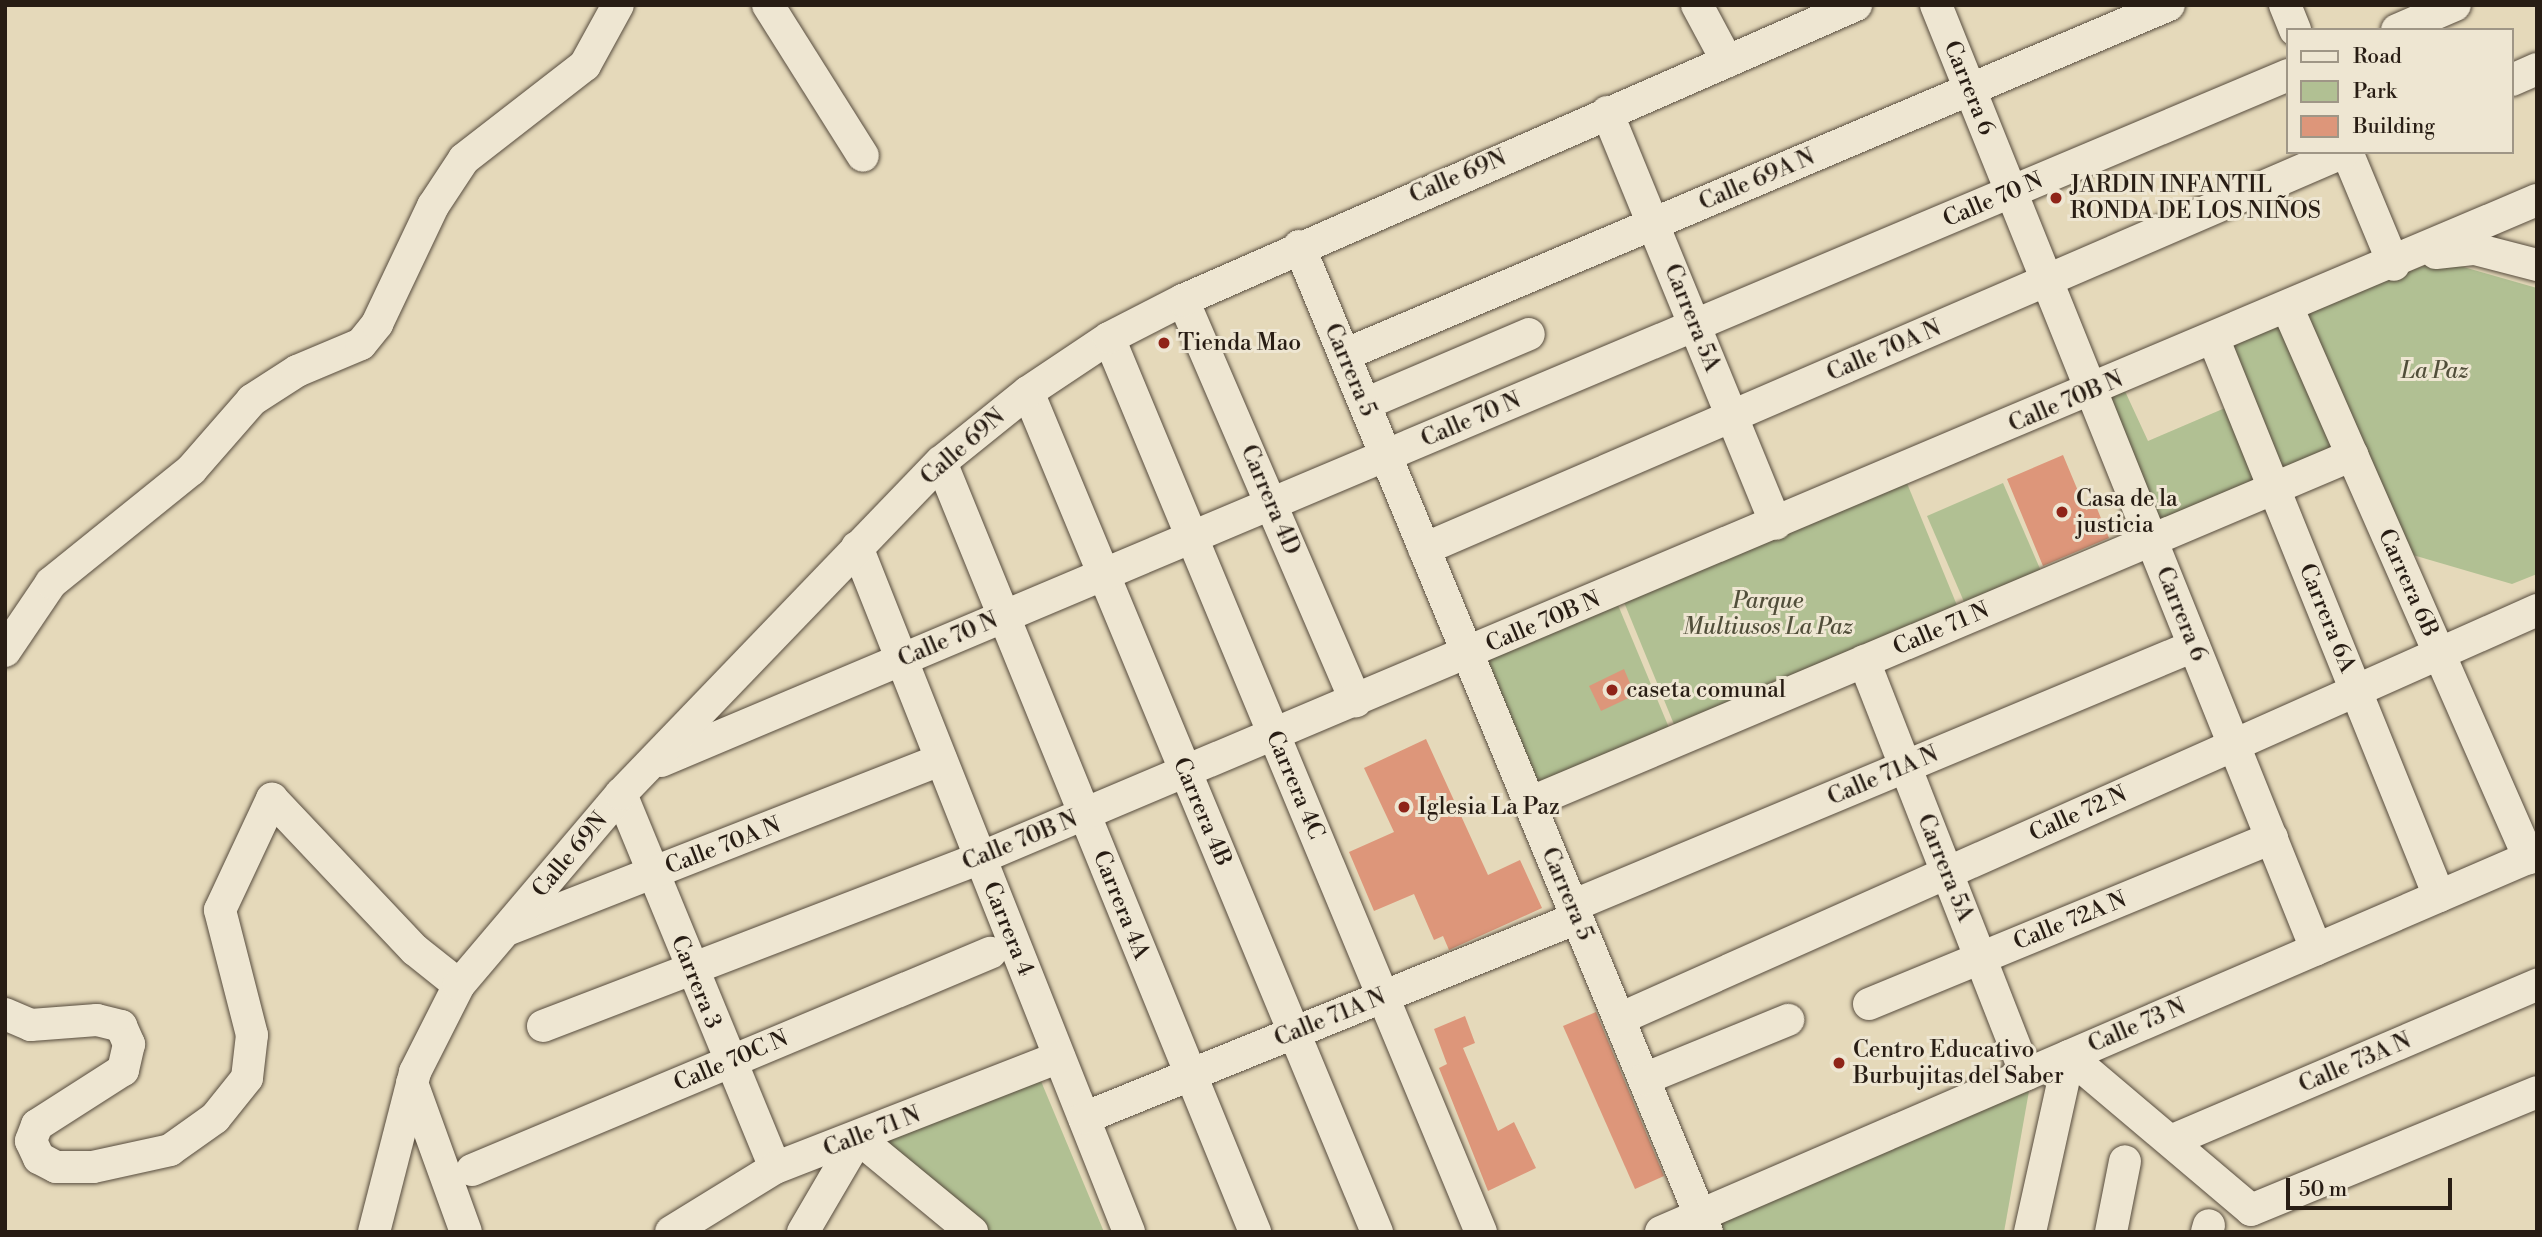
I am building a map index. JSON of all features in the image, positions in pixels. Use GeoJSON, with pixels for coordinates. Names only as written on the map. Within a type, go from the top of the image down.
{"type":"FeatureCollection","features":[{"type":"Feature","properties":{"kind":"street"},"geometry":{"type":"LineString","coordinates":[[5,652],[51,583],[191,470],[252,400],[297,371],[361,344],[377,324],[433,206],[464,159],[585,65],[618,5]]}},
{"type":"Feature","properties":{"kind":"street"},"geometry":{"type":"LineString","coordinates":[[768,5],[863,156]]}},
{"type":"Feature","properties":{"kind":"street"},"geometry":{"type":"LineString","coordinates":[[1697,5],[1727,61]]}},
{"type":"Feature","properties":{"kind":"street","name":"Calle 69N"},"geometry":{"type":"LineString","coordinates":[[374,1232],[412,1083],[459,985],[621,794],[653,764],[857,547],[941,462],[1028,392],[1110,338],[1183,300],[1299,246],[1856,5]]}},
{"type":"Feature","properties":{"kind":"street","name":"Carrera 6"},"geometry":{"type":"LineString","coordinates":[[1936,5],[2316,949]]}},
{"type":"Feature","properties":{"kind":"street","name":"Calle 69A N"},"geometry":{"type":"LineString","coordinates":[[1344,355],[2169,5]]}},
{"type":"Feature","properties":{"kind":"street"},"geometry":{"type":"LineString","coordinates":[[2285,5],[2294,28]]}},
{"type":"Feature","properties":{"kind":"street"},"geometry":{"type":"LineString","coordinates":[[2402,28],[2455,5]]}},
{"type":"Feature","properties":{"kind":"street"},"geometry":{"type":"LineString","coordinates":[[2514,79],[2537,69]]}},
{"type":"Feature","properties":{"kind":"street","name":"Calle 70 N"},"geometry":{"type":"LineString","coordinates":[[653,764],[2286,76]]}},
{"type":"Feature","properties":{"kind":"street","name":"Carrera 5A"},"geometry":{"type":"LineString","coordinates":[[1607,112],[1776,524]]}},
{"type":"Feature","properties":{"kind":"street","name":"Calle 70A N"},"geometry":{"type":"LineString","coordinates":[[1424,549],[2341,154]]}},
{"type":"Feature","properties":{"kind":"street"},"geometry":{"type":"LineString","coordinates":[[2347,154],[2394,265],[2457,248],[2537,265]]}},
{"type":"Feature","properties":{"kind":"street","name":"Calle 70B N"},"geometry":{"type":"LineString","coordinates":[[542,1026],[1085,815],[2394,265],[2537,200]]}},
{"type":"Feature","properties":{"kind":"street","name":"Carrera 5"},"geometry":{"type":"LineString","coordinates":[[1299,246],[1703,1223]]}},
{"type":"Feature","properties":{"kind":"street","name":"Carrera 4D"},"geometry":{"type":"LineString","coordinates":[[1183,300],[1356,701]]}},
{"type":"Feature","properties":{"kind":"street","name":"Carrera 6B"},"geometry":{"type":"LineString","coordinates":[[2288,309],[2439,653],[2533,856]]}},
{"type":"Feature","properties":{"kind":"street"},"geometry":{"type":"LineString","coordinates":[[1365,404],[1529,334]]}},
{"type":"Feature","properties":{"kind":"street","name":"Carrera 4C"},"geometry":{"type":"LineString","coordinates":[[1110,338],[1481,1232]]}},
{"type":"Feature","properties":{"kind":"street","name":"Carrera 6A"},"geometry":{"type":"LineString","coordinates":[[2214,340],[2439,896]]}},
{"type":"Feature","properties":{"kind":"street","name":"Carrera 4B"},"geometry":{"type":"LineString","coordinates":[[1028,392],[1377,1232]]}},
{"type":"Feature","properties":{"kind":"street","name":"Calle 71 N"},"geometry":{"type":"LineString","coordinates":[[1529,803],[2353,455]]}},
{"type":"Feature","properties":{"kind":"street","name":"Carrera 4A"},"geometry":{"type":"LineString","coordinates":[[941,462],[1255,1232]]}},
{"type":"Feature","properties":{"kind":"street","name":"Carrera 4"},"geometry":{"type":"LineString","coordinates":[[857,547],[1129,1232]]}},
{"type":"Feature","properties":{"kind":"street","name":"Calle 72 N"},"geometry":{"type":"LineString","coordinates":[[1619,1019],[2537,610]]}},
{"type":"Feature","properties":{"kind":"street","name":"Calle 71A N"},"geometry":{"type":"LineString","coordinates":[[1084,1118],[1383,996],[1906,767],[2194,646]]}},
{"type":"Feature","properties":{"kind":"street","name":"Carrera 5A"},"geometry":{"type":"LineString","coordinates":[[1864,661],[2026,1074]]}},
{"type":"Feature","properties":{"kind":"street","name":"Calle 70A N"},"geometry":{"type":"LineString","coordinates":[[505,931],[941,760]]}},
{"type":"Feature","properties":{"kind":"street","name":"Carrera 3"},"geometry":{"type":"LineString","coordinates":[[621,794],[728,1062],[775,1168]]}},
{"type":"Feature","properties":{"kind":"street"},"geometry":{"type":"LineString","coordinates":[[5,1014],[31,1025],[97,1020],[121,1026],[130,1044],[123,1070],[37,1125],[31,1141],[39,1158],[56,1167],[93,1167],[170,1150],[215,1118],[247,1078],[252,1035],[220,910],[272,799],[415,950],[459,985]]}},
{"type":"Feature","properties":{"kind":"street","name":"Calle 72A N"},"geometry":{"type":"LineString","coordinates":[[1869,1004],[2272,838]]}},
{"type":"Feature","properties":{"kind":"street","name":"Calle 73 N"},"geometry":{"type":"LineString","coordinates":[[1661,1232],[1703,1223],[2026,1074],[2533,856]]}},
{"type":"Feature","properties":{"kind":"street","name":"Calle 70C N"},"geometry":{"type":"LineString","coordinates":[[458,1171],[990,953]]}},
{"type":"Feature","properties":{"kind":"street","name":"Calle 73A N"},"geometry":{"type":"LineString","coordinates":[[2173,1140],[2537,985]]}},
{"type":"Feature","properties":{"kind":"street"},"geometry":{"type":"LineString","coordinates":[[1643,1079],[1788,1020]]}},
{"type":"Feature","properties":{"kind":"street"},"geometry":{"type":"LineString","coordinates":[[2030,1232],[2069,1056],[2173,1140],[2251,1210],[2537,1092]]}},
{"type":"Feature","properties":{"kind":"street","name":"Calle 71 N"},"geometry":{"type":"LineString","coordinates":[[680,1224],[775,1168],[858,1138],[1059,1057]]}},
{"type":"Feature","properties":{"kind":"street"},"geometry":{"type":"LineString","coordinates":[[412,1083],[458,1171],[466,1232]]}},
{"type":"Feature","properties":{"kind":"street"},"geometry":{"type":"LineString","coordinates":[[803,1232],[858,1138],[964,1229]]}},
{"type":"Feature","properties":{"kind":"street"},"geometry":{"type":"LineString","coordinates":[[387,1177],[395,1159],[413,1151],[431,1156],[458,1171]]}},
{"type":"Feature","properties":{"kind":"street"},"geometry":{"type":"LineString","coordinates":[[2111,1232],[2125,1161]]}},
{"type":"Feature","properties":{"kind":"green space","name":"La Paz"},"geometry":{"type":"Polygon","coordinates":[[[2439,260],[2537,288],[2537,574],[2512,584],[2406,553],[2297,314],[2439,260]]]}},
{"type":"Feature","properties":{"kind":"green space"},"geometry":{"type":"Polygon","coordinates":[[[2288,309],[2343,452],[2158,537],[2097,402],[2124,389],[2148,441],[2239,402],[2214,340],[2288,309]]]}},
{"type":"Feature","properties":{"kind":"green space","name":"Parque Multiusos La Paz"},"geometry":{"type":"Polygon","coordinates":[[[1902,471],[1963,620],[1680,739],[1619,590],[1902,471]]]}},
{"type":"Feature","properties":{"kind":"green space"},"geometry":{"type":"Polygon","coordinates":[[[2003,483],[2044,578],[1968,611],[1927,516],[2003,483]]]}},
{"type":"Feature","properties":{"kind":"green space"},"geometry":{"type":"Polygon","coordinates":[[[1618,605],[1672,735],[1531,792],[1479,662],[1618,605]]]}},
{"type":"Feature","properties":{"kind":"green space"},"geometry":{"type":"Polygon","coordinates":[[[1038,1074],[1104,1232],[990,1232],[879,1144],[1038,1074]]]}},
{"type":"Feature","properties":{"kind":"green space"},"geometry":{"type":"Polygon","coordinates":[[[2029,1091],[2004,1232],[1707,1232],[1700,1215],[2029,1091]]]}},
{"type":"Feature","properties":{"kind":"building","name":"Casa de la justicia"},"geometry":{"type":"Polygon","coordinates":[[[2063,455],[2086,510],[2096,506],[2109,538],[2043,566],[2007,479],[2063,455]]]}},
{"type":"Feature","properties":{"kind":"building","name":"caseta comunal"},"geometry":{"type":"Polygon","coordinates":[[[1624,669],[1635,695],[1601,711],[1589,686],[1624,669]]]}},
{"type":"Feature","properties":{"kind":"building"},"geometry":{"type":"Polygon","coordinates":[[[1426,739],[1488,875],[1520,860],[1542,908],[1449,950],[1443,936],[1434,940],[1414,894],[1374,911],[1349,852],[1394,832],[1364,768],[1426,739]]]}},
{"type":"Feature","properties":{"kind":"building"},"geometry":{"type":"Polygon","coordinates":[[[1596,1012],[1664,1176],[1635,1189],[1563,1026],[1596,1012]]]}},
{"type":"Feature","properties":{"kind":"building"},"geometry":{"type":"Polygon","coordinates":[[[1465,1016],[1475,1043],[1463,1048],[1498,1131],[1514,1122],[1536,1168],[1488,1191],[1439,1068],[1447,1064],[1434,1029],[1465,1016]]]}},
{"type":"Feature","properties":{"kind":"place","name":"JARDIN INFANTIL RONDA DE LOS NIÑOS"},"geometry":{"type":"Point","coordinates":[2056,198]}},
{"type":"Feature","properties":{"kind":"place","name":"Tienda Mao"},"geometry":{"type":"Point","coordinates":[1164,343]}},
{"type":"Feature","properties":{"kind":"place","name":"Casa de la justicia"},"geometry":{"type":"Point","coordinates":[2062,512]}},
{"type":"Feature","properties":{"kind":"place","name":"caseta comunal"},"geometry":{"type":"Point","coordinates":[1612,690]}},
{"type":"Feature","properties":{"kind":"place","name":"Iglesia La Paz"},"geometry":{"type":"Point","coordinates":[1404,807]}},
{"type":"Feature","properties":{"kind":"place","name":"Centro Educativo Burbujitas del Saber"},"geometry":{"type":"Point","coordinates":[1839,1063]}}]}
